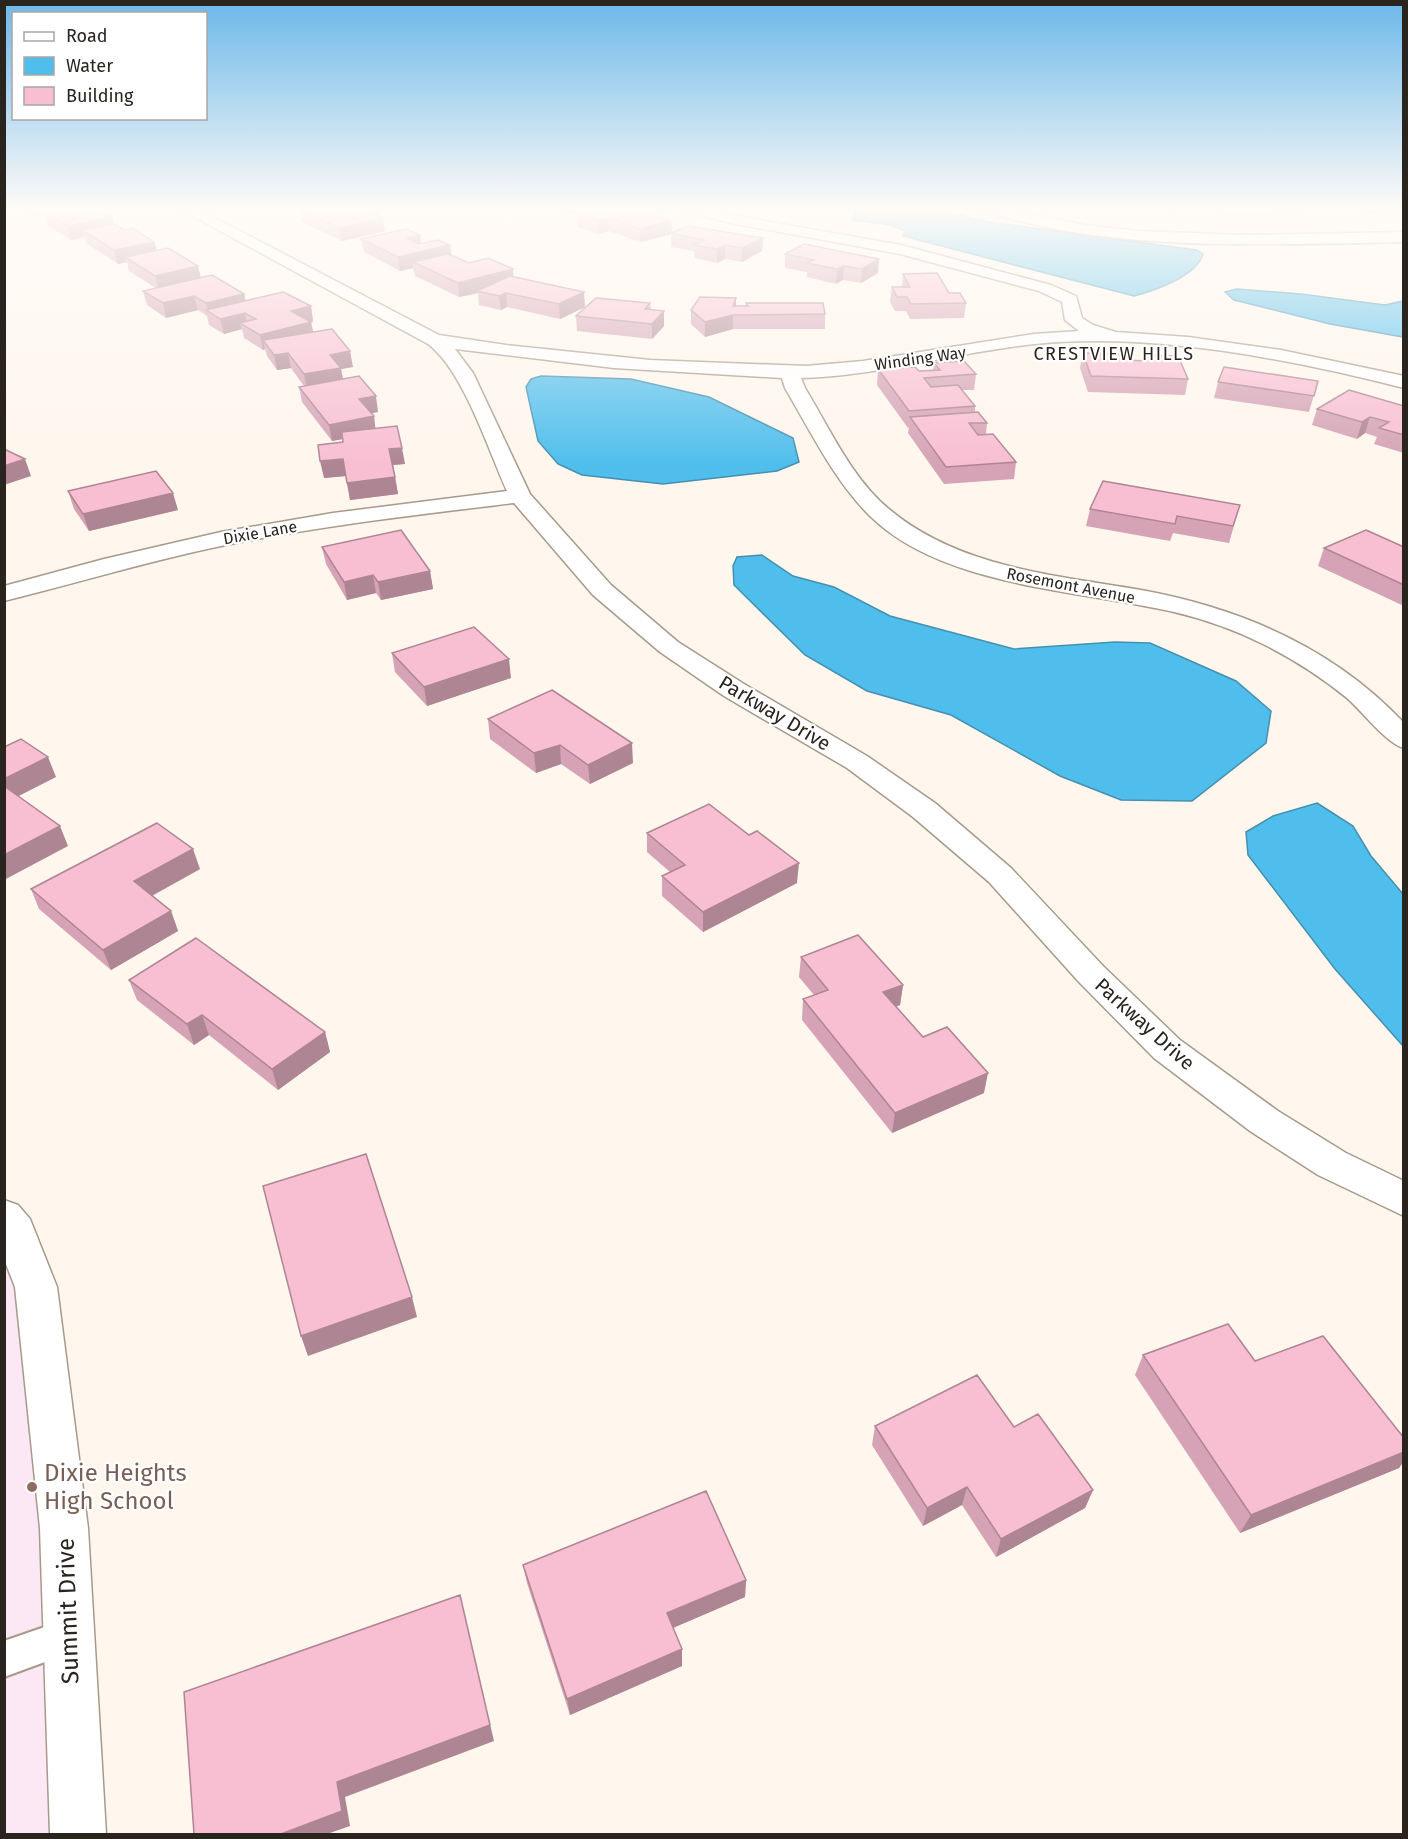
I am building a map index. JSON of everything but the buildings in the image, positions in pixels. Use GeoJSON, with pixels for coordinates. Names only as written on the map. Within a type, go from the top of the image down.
{"type":"FeatureCollection","features":[{"type":"Feature","properties":{"kind":"street","name":"Parkway Drive"},"geometry":{"type":"LineString","coordinates":[[348,294],[435,340],[446,349],[464,373],[520,496],[602,590],[669,647],[734,690],[857,762],[924,810],[991,867],[1091,974],[1167,1049],[1264,1121],[1332,1164],[1404,1200]]}},
{"type":"Feature","properties":{"kind":"street"},"geometry":{"type":"LineString","coordinates":[[1060,294],[1070,300],[1074,320],[1087,329],[1116,338]]}},
{"type":"Feature","properties":{"kind":"street"},"geometry":{"type":"LineString","coordinates":[[1035,339],[1062,328],[1074,320]]}},
{"type":"Feature","properties":{"kind":"street","name":"Winding Way"},"geometry":{"type":"LineString","coordinates":[[435,340],[556,358],[637,366],[789,371],[902,362],[1035,339],[1116,338],[1241,349],[1325,364],[1404,382]]}},
{"type":"Feature","properties":{"kind":"street","name":"Rosemont Avenue"},"geometry":{"type":"LineString","coordinates":[[789,371],[795,388],[860,493],[895,526],[922,542],[981,566],[1057,585],[1178,605],[1214,615],[1261,634],[1337,676],[1364,697],[1404,740]]}},
{"type":"Feature","properties":{"kind":"street","name":"Dixie Lane"},"geometry":{"type":"LineString","coordinates":[[4,594],[220,539],[384,513],[520,496]]}},
{"type":"Feature","properties":{"kind":"street","name":"Summit Drive"},"geometry":{"type":"LineString","coordinates":[[4,1217],[15,1231],[36,1287],[64,1528],[78,1834]]}},
{"type":"Feature","properties":{"kind":"lane"},"geometry":{"type":"LineString","coordinates":[[4,1659],[68,1636]]}},
{"type":"Feature","properties":{"kind":"shaded area","name":"Dixie Heights High School"},"geometry":{"type":"Polygon","coordinates":[[[4,1217],[68,1637],[78,1834],[5,1834],[4,1217]]]}},
{"type":"Feature","properties":{"kind":"water"},"geometry":{"type":"Polygon","coordinates":[[[1227,294],[1299,294],[1385,305],[1403,301],[1403,337],[1330,324],[1234,300],[1227,294]]]}},
{"type":"Feature","properties":{"kind":"water"},"geometry":{"type":"Polygon","coordinates":[[[541,376],[631,379],[709,397],[793,438],[799,462],[777,471],[663,484],[582,475],[558,464],[538,441],[526,387],[531,379],[541,376]]]}},
{"type":"Feature","properties":{"kind":"water"},"geometry":{"type":"Polygon","coordinates":[[[762,555],[793,576],[834,587],[890,616],[1014,649],[1115,642],[1150,643],[1236,681],[1271,711],[1266,743],[1192,801],[1121,800],[1060,776],[951,715],[867,691],[805,655],[734,585],[733,566],[737,557],[762,555]]]}},
{"type":"Feature","properties":{"kind":"water"},"geometry":{"type":"Polygon","coordinates":[[[1317,803],[1353,826],[1371,856],[1403,894],[1403,1046],[1335,969],[1248,855],[1246,832],[1273,816],[1317,803]]]}},
{"type":"Feature","properties":{"kind":"place","name":"Dixie Heights High School"},"geometry":{"type":"Point","coordinates":[32,1487]}},
{"type":"Feature","properties":{"kind":"district","name":"CRESTVIEW HILLS"},"geometry":{"type":"Point","coordinates":[1114,354]}}]}
